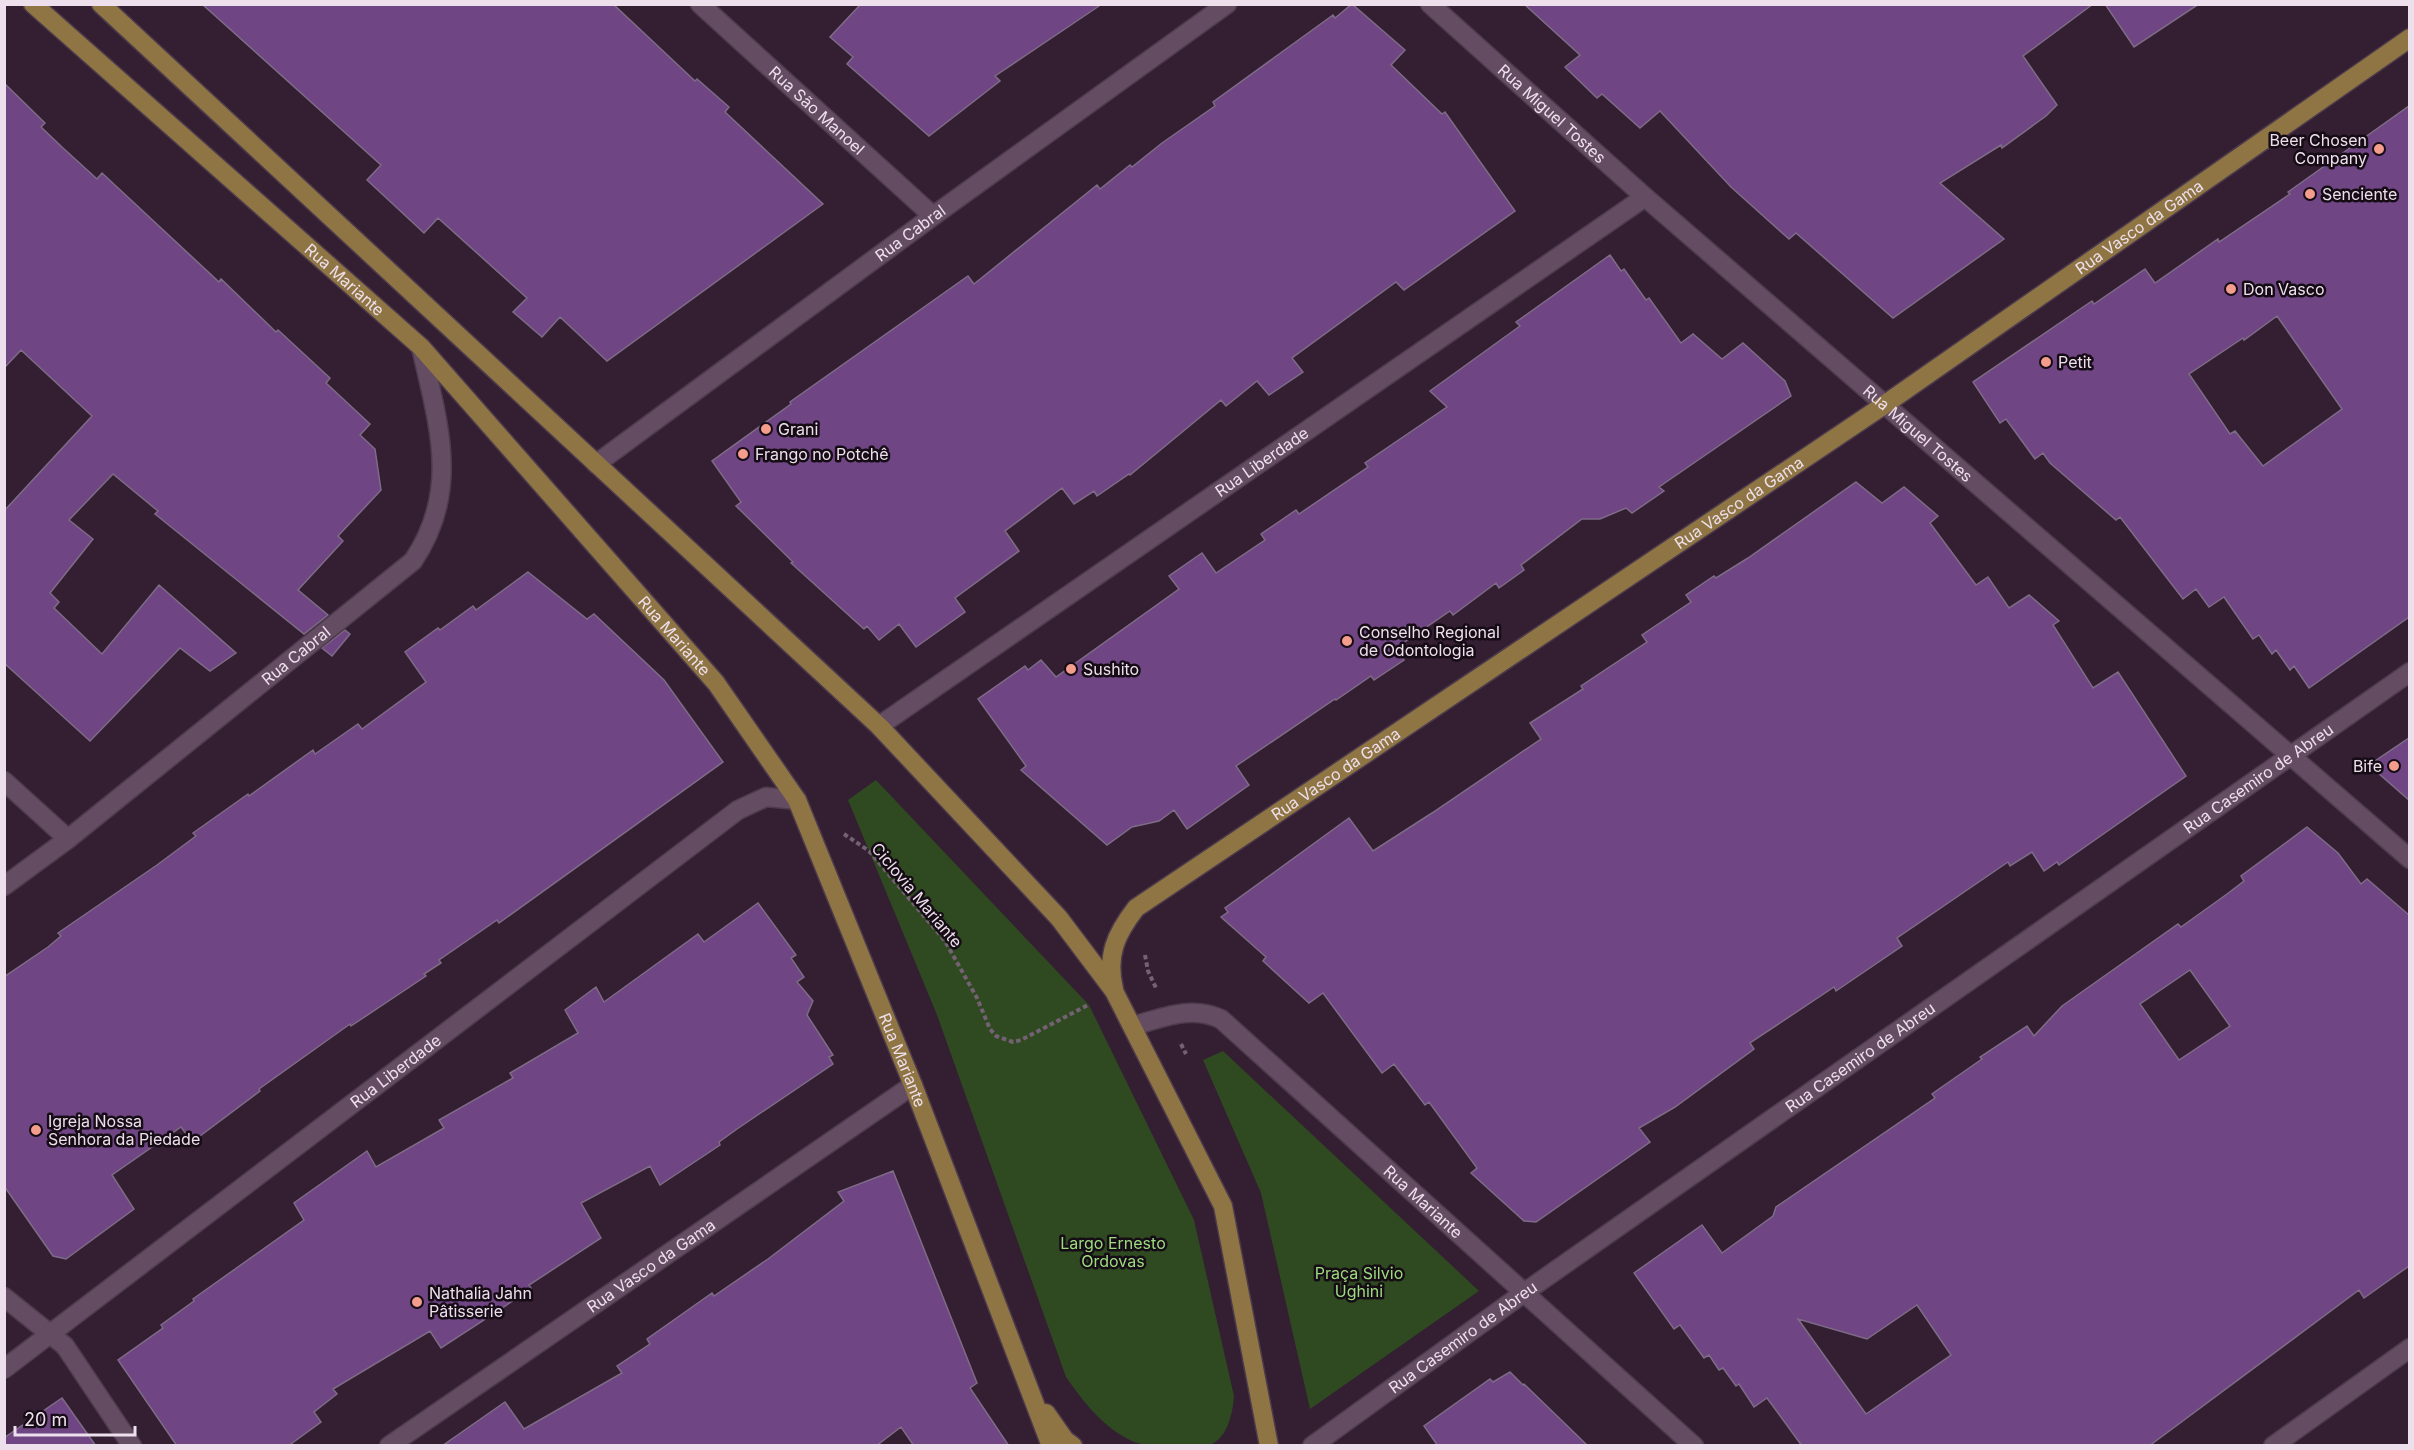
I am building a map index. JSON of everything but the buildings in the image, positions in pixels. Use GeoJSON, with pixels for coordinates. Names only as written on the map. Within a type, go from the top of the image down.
{"type":"FeatureCollection","features":[{"type":"Feature","properties":{"kind":"main road","name":"Rua Mariante"},"geometry":{"type":"LineString","coordinates":[[33,4],[421,347],[716,683],[797,801],[913,1084],[1051,1446]]}},
{"type":"Feature","properties":{"kind":"main road"},"geometry":{"type":"LineString","coordinates":[[101,4],[879,726],[1059,918],[1114,991],[1223,1206],[1269,1446]]}},
{"type":"Feature","properties":{"kind":"main road","name":"Rua Vasco da Gama"},"geometry":{"type":"LineString","coordinates":[[1114,991],[1110,975],[1112,950],[1121,927],[1136,908],[1884,405],[2409,38]]}},
{"type":"Feature","properties":{"kind":"main road"},"geometry":{"type":"LineString","coordinates":[[1032,1395],[1065,1440],[1073,1446]]}},
{"type":"Feature","properties":{"kind":"street","name":"Rua São Manoel"},"geometry":{"type":"LineString","coordinates":[[700,4],[933,216]]}},
{"type":"Feature","properties":{"kind":"street","name":"Rua Cabral"},"geometry":{"type":"LineString","coordinates":[[596,464],[933,216],[1227,4]]}},
{"type":"Feature","properties":{"kind":"street","name":"Rua Miguel Tostes"},"geometry":{"type":"LineString","coordinates":[[1430,4],[1645,197],[2409,859]]}},
{"type":"Feature","properties":{"kind":"street","name":"Rua Liberdade"},"geometry":{"type":"LineString","coordinates":[[879,726],[1645,197]]}},
{"type":"Feature","properties":{"kind":"street","name":"Rua Cabral"},"geometry":{"type":"LineString","coordinates":[[4,886],[68,839],[413,561],[427,540],[442,489],[443,452],[421,347]]}},
{"type":"Feature","properties":{"kind":"street","name":"Rua Casemiro de Abreu"},"geometry":{"type":"LineString","coordinates":[[1312,1446],[1525,1292],[2409,672]]}},
{"type":"Feature","properties":{"kind":"street"},"geometry":{"type":"LineString","coordinates":[[4,781],[68,839]]}},
{"type":"Feature","properties":{"kind":"street","name":"Rua Liberdade"},"geometry":{"type":"LineString","coordinates":[[4,1369],[738,810],[766,797],[797,801]]}},
{"type":"Feature","properties":{"kind":"street","name":"Rua Mariante"},"geometry":{"type":"LineString","coordinates":[[1132,1026],[1190,1011],[1206,1012],[1221,1018],[1694,1446]]}},
{"type":"Feature","properties":{"kind":"street","name":"Rua Vasco da Gama"},"geometry":{"type":"LineString","coordinates":[[389,1446],[913,1084]]}},
{"type":"Feature","properties":{"kind":"street"},"geometry":{"type":"LineString","coordinates":[[4,1297],[26,1316],[52,1333],[65,1346],[132,1446]]}},
{"type":"Feature","properties":{"kind":"street"},"geometry":{"type":"LineString","coordinates":[[2273,1446],[2409,1348]]}},
{"type":"Feature","properties":{"kind":"path","name":"Ciclovia Mariante"},"geometry":{"type":"LineString","coordinates":[[842,832],[869,852],[945,941],[978,998],[990,1029],[996,1036],[1013,1042],[1021,1040],[1148,972]]}},
{"type":"Feature","properties":{"kind":"green space","name":"Largo Ernesto Ordovas"},"geometry":{"type":"Polygon","coordinates":[[[876,780],[1089,1005],[1194,1220],[1234,1396],[1228,1426],[1219,1439],[1213,1443],[1206,1446],[1162,1446],[1133,1442],[1101,1420],[1066,1377],[937,1015],[848,800],[876,780]]]}},
{"type":"Feature","properties":{"kind":"green space","name":"Praça Silvio Ughini"},"geometry":{"type":"Polygon","coordinates":[[[1223,1051],[1479,1291],[1310,1409],[1261,1193],[1203,1060],[1223,1051]]]}},
{"type":"Feature","properties":{"kind":"place","name":"Beer Chosen Company"},"geometry":{"type":"Point","coordinates":[2379,149]}},
{"type":"Feature","properties":{"kind":"place","name":"Senciente"},"geometry":{"type":"Point","coordinates":[2310,194]}},
{"type":"Feature","properties":{"kind":"place","name":"Don Vasco"},"geometry":{"type":"Point","coordinates":[2231,289]}},
{"type":"Feature","properties":{"kind":"place","name":"Petit"},"geometry":{"type":"Point","coordinates":[2046,362]}},
{"type":"Feature","properties":{"kind":"place","name":"Grani"},"geometry":{"type":"Point","coordinates":[766,429]}},
{"type":"Feature","properties":{"kind":"place","name":"Frango no Potchê"},"geometry":{"type":"Point","coordinates":[743,454]}},
{"type":"Feature","properties":{"kind":"place","name":"Conselho Regional de Odontologia"},"geometry":{"type":"Point","coordinates":[1347,641]}},
{"type":"Feature","properties":{"kind":"place","name":"Sushito"},"geometry":{"type":"Point","coordinates":[1071,669]}},
{"type":"Feature","properties":{"kind":"place","name":"Bife"},"geometry":{"type":"Point","coordinates":[2394,766]}},
{"type":"Feature","properties":{"kind":"place","name":"Igreja Nossa Senhora da Piedade"},"geometry":{"type":"Point","coordinates":[36,1130]}},
{"type":"Feature","properties":{"kind":"place","name":"Nathalia Jahn Pâtisserie"},"geometry":{"type":"Point","coordinates":[417,1302]}}]}
